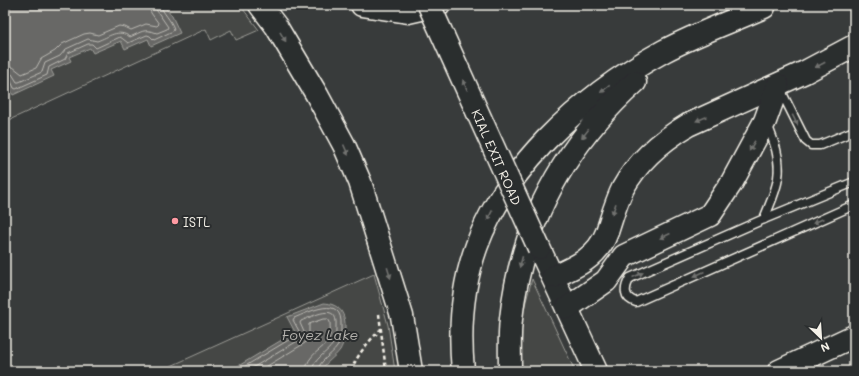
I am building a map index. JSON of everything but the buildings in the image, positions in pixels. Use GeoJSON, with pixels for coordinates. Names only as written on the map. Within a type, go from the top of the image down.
{"type":"FeatureCollection","features":[{"type":"Feature","properties":{"kind":"main road"},"geometry":{"type":"LineString","coordinates":[[260,5],[276,26],[317,95],[344,145],[360,182],[402,316],[410,371]]}},
{"type":"Feature","properties":{"kind":"main road"},"geometry":{"type":"LineString","coordinates":[[362,5],[408,12],[439,5]]}},
{"type":"Feature","properties":{"kind":"main road","name":"KIAL EXIT ROAD"},"geometry":{"type":"LineString","coordinates":[[429,5],[596,371]]}},
{"type":"Feature","properties":{"kind":"main road"},"geometry":{"type":"LineString","coordinates":[[462,361],[462,306],[472,262],[479,240],[502,194],[535,152],[560,126],[587,102],[640,65],[692,37],[766,6]]}},
{"type":"Feature","properties":{"kind":"main road"},"geometry":{"type":"LineString","coordinates":[[510,371],[510,321],[522,260],[531,230],[543,202],[558,174],[575,148],[594,123],[615,100],[664,60],[766,6]]}},
{"type":"Feature","properties":{"kind":"main road"},"geometry":{"type":"LineString","coordinates":[[553,277],[575,268],[586,261],[596,251],[603,242],[616,204],[632,173],[657,146],[672,134],[688,125],[805,72],[854,46]]}},
{"type":"Feature","properties":{"kind":"main road"},"geometry":{"type":"LineString","coordinates":[[567,308],[606,281],[624,256],[710,215],[732,182],[766,121],[778,85]]}},
{"type":"Feature","properties":{"kind":"main road"},"geometry":{"type":"LineString","coordinates":[[779,371],[854,336]]}},
{"type":"Feature","properties":{"kind":"lane"},"geometry":{"type":"LineString","coordinates":[[778,85],[806,141],[811,145],[820,145],[854,131]]}},
{"type":"Feature","properties":{"kind":"lane"},"geometry":{"type":"LineString","coordinates":[[764,219],[774,194],[779,173],[779,162],[775,144],[766,121]]}},
{"type":"Feature","properties":{"kind":"lane"},"geometry":{"type":"LineString","coordinates":[[854,182],[764,219],[630,278],[625,286],[626,294],[631,300],[636,302],[854,205]]}},
{"type":"Feature","properties":{"kind":"path"},"geometry":{"type":"LineString","coordinates":[[377,308],[386,371]]}},
{"type":"Feature","properties":{"kind":"path"},"geometry":{"type":"LineString","coordinates":[[351,371],[360,352],[381,329]]}},
{"type":"Feature","properties":{"kind":"shaded area"},"geometry":{"type":"Polygon","coordinates":[[[5,5],[854,5],[854,371],[5,371],[5,5]]]}},
{"type":"Feature","properties":{"kind":"shaded area"},"geometry":{"type":"Polygon","coordinates":[[[5,5],[240,5],[259,30],[236,40],[231,30],[211,40],[206,29],[5,122],[5,5]]]}},
{"type":"Feature","properties":{"kind":"shaded area"},"geometry":{"type":"Polygon","coordinates":[[[374,274],[388,325],[395,371],[160,371],[374,274]]]}},
{"type":"Feature","properties":{"kind":"shaded area"},"geometry":{"type":"Polygon","coordinates":[[[532,279],[575,371],[516,371],[522,316],[532,279]]]}},
{"type":"Feature","properties":{"kind":"water"},"geometry":{"type":"Polygon","coordinates":[[[5,5],[163,5],[172,16],[180,33],[151,46],[148,39],[125,49],[121,41],[93,53],[90,48],[69,57],[71,61],[51,70],[54,76],[13,95],[5,80],[5,5]]]}},
{"type":"Feature","properties":{"kind":"water","name":"Foyez Lake"},"geometry":{"type":"Polygon","coordinates":[[[324,303],[334,305],[341,311],[345,324],[345,332],[340,350],[321,371],[230,371],[295,332],[287,317],[324,303]]]}},
{"type":"Feature","properties":{"kind":"place","name":"ISTL"},"geometry":{"type":"Point","coordinates":[175,221]}}]}
